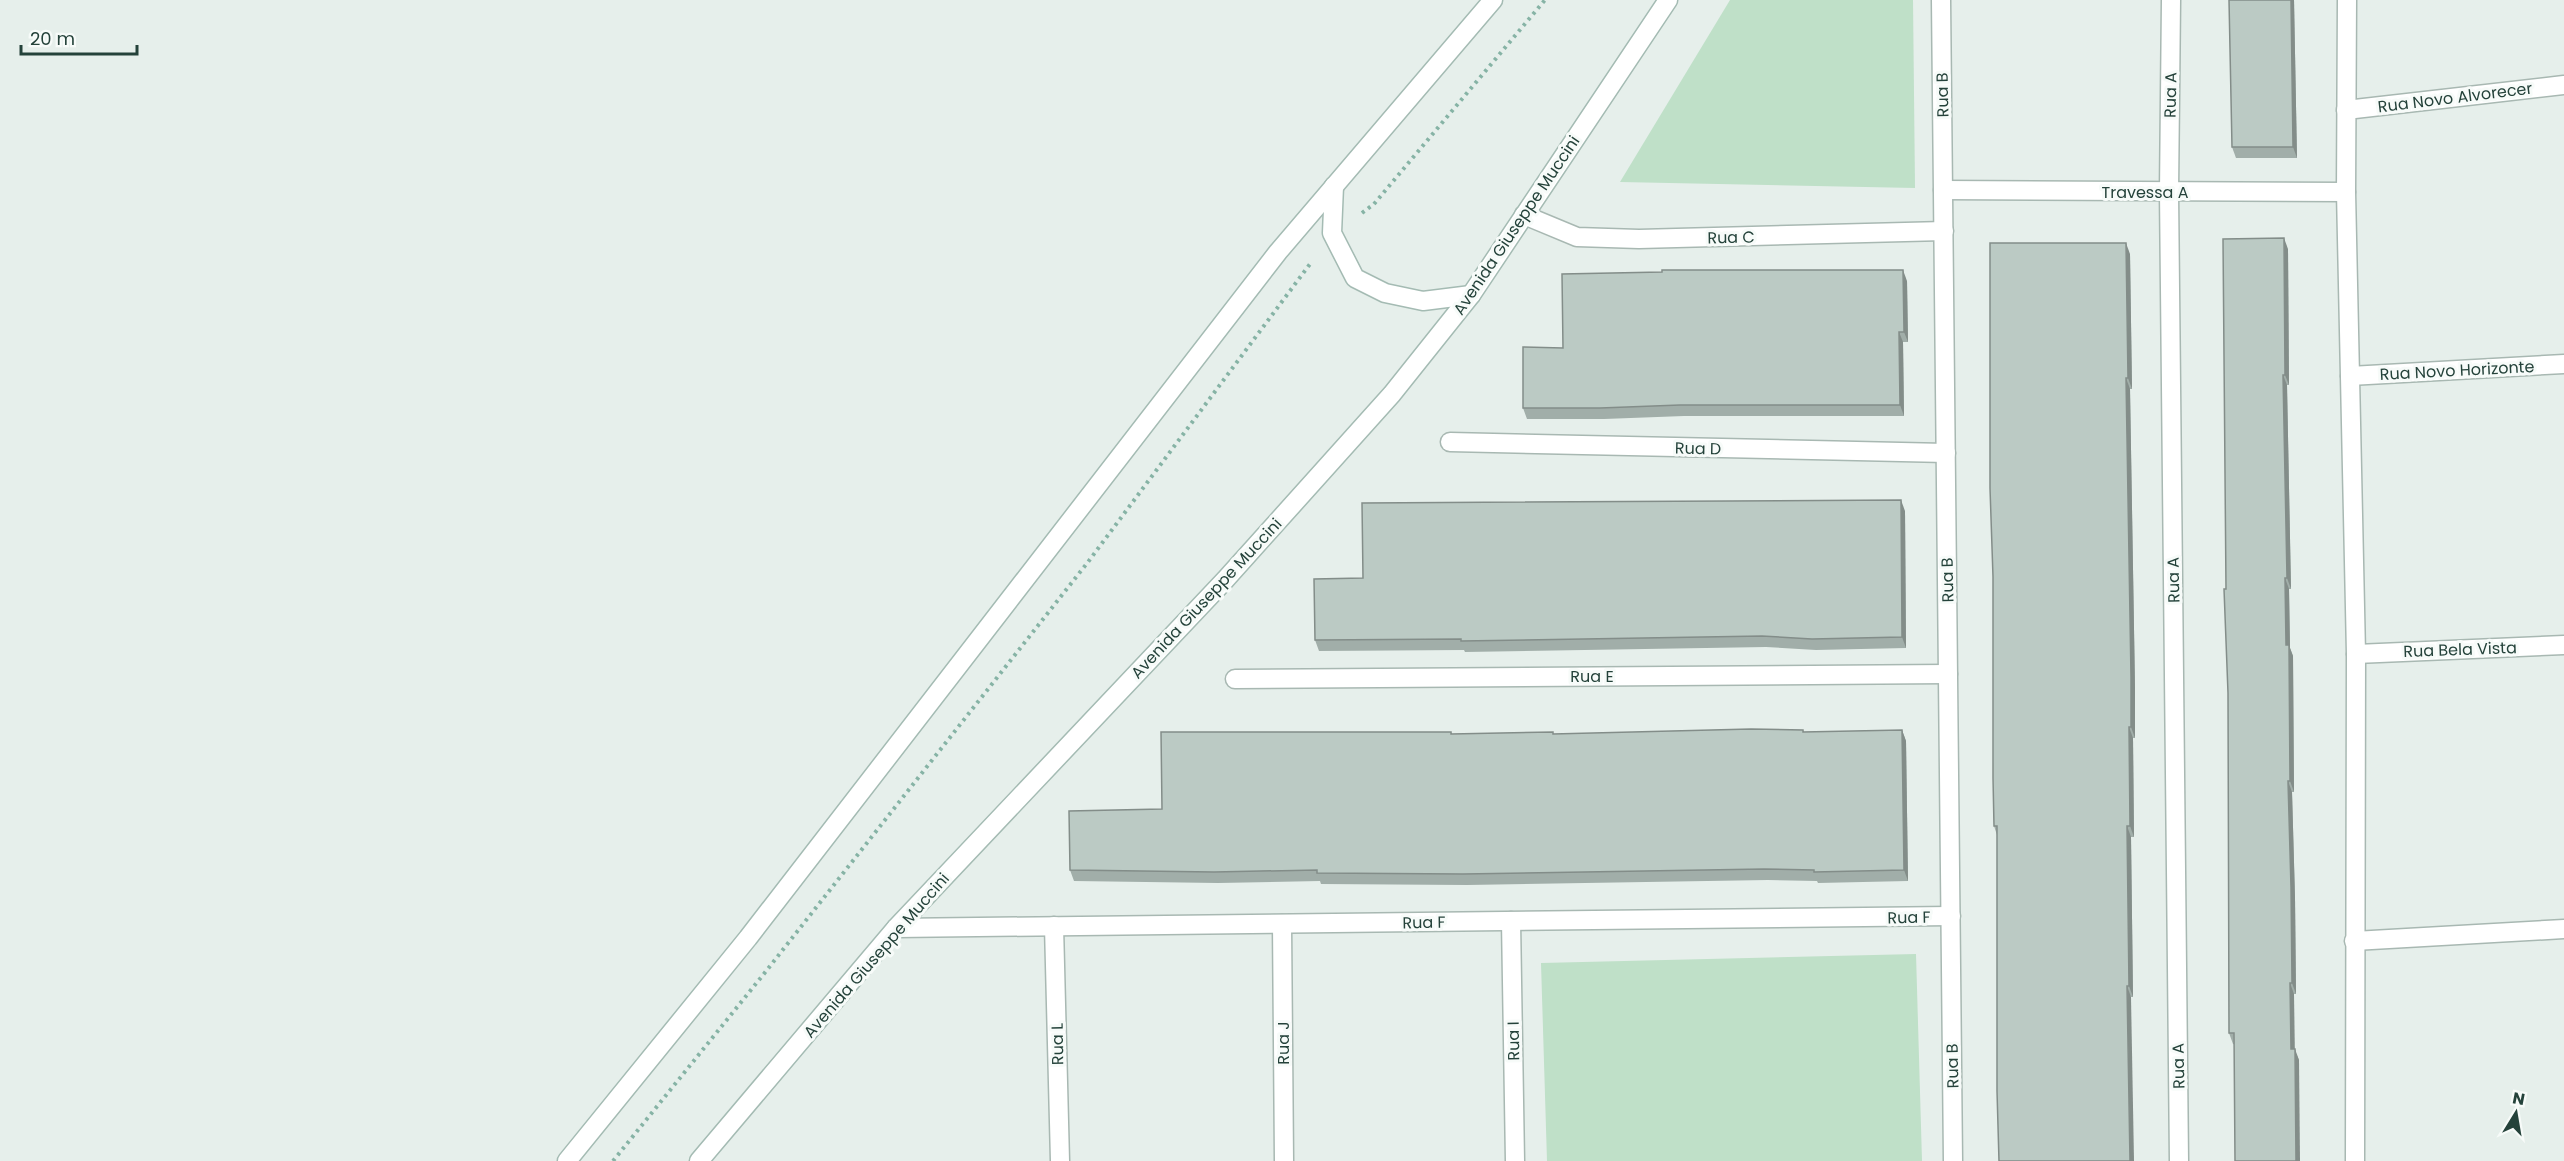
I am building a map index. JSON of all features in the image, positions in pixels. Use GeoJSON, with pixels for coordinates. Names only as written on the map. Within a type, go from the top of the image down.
{"type":"FeatureCollection","features":[{"type":"Feature","properties":{"kind":"street"},"geometry":{"type":"LineString","coordinates":[[567,1161],[748,938],[1278,252],[1493,0]]}},
{"type":"Feature","properties":{"kind":"street","name":"Avenida Giuseppe Muccini"},"geometry":{"type":"LineString","coordinates":[[699,1161],[896,928],[1225,580],[1392,394],[1471,295],[1668,0]]}},
{"type":"Feature","properties":{"kind":"street","name":"Rua B"},"geometry":{"type":"LineString","coordinates":[[1941,0],[1953,1161]]}},
{"type":"Feature","properties":{"kind":"street","name":"Rua A"},"geometry":{"type":"LineString","coordinates":[[2171,0],[2169,192],[2179,1161]]}},
{"type":"Feature","properties":{"kind":"street"},"geometry":{"type":"LineString","coordinates":[[2347,0],[2346,192],[2356,654],[2355,1161]]}},
{"type":"Feature","properties":{"kind":"street","name":"Rua Novo Alvorecer"},"geometry":{"type":"LineString","coordinates":[[2346,110],[2564,85]]}},
{"type":"Feature","properties":{"kind":"street"},"geometry":{"type":"LineString","coordinates":[[1334,186],[1332,233],[1355,278],[1385,293],[1423,301],[1471,295]]}},
{"type":"Feature","properties":{"kind":"street","name":"Travessa A"},"geometry":{"type":"LineString","coordinates":[[1943,190],[2346,192]]}},
{"type":"Feature","properties":{"kind":"street","name":"Rua C"},"geometry":{"type":"LineString","coordinates":[[1524,215],[1577,237],[1639,239],[1944,231]]}},
{"type":"Feature","properties":{"kind":"street","name":"Rua Novo Horizonte"},"geometry":{"type":"LineString","coordinates":[[2350,376],[2564,364]]}},
{"type":"Feature","properties":{"kind":"street","name":"Rua D"},"geometry":{"type":"LineString","coordinates":[[1450,442],[1946,453]]}},
{"type":"Feature","properties":{"kind":"street","name":"Rua Bela Vista"},"geometry":{"type":"LineString","coordinates":[[2356,654],[2564,645]]}},
{"type":"Feature","properties":{"kind":"street","name":"Rua E"},"geometry":{"type":"LineString","coordinates":[[1235,679],[1948,674]]}},
{"type":"Feature","properties":{"kind":"street","name":"Rua F"},"geometry":{"type":"LineString","coordinates":[[896,928],[1951,916]]}},
{"type":"Feature","properties":{"kind":"street","name":"Rua I"},"geometry":{"type":"LineString","coordinates":[[1510,921],[1515,1161]]}},
{"type":"Feature","properties":{"kind":"street","name":"Rua J"},"geometry":{"type":"LineString","coordinates":[[1282,924],[1284,1161]]}},
{"type":"Feature","properties":{"kind":"street","name":"Rua L"},"geometry":{"type":"LineString","coordinates":[[1054,926],[1060,1161]]}},
{"type":"Feature","properties":{"kind":"street"},"geometry":{"type":"LineString","coordinates":[[2354,941],[2564,929]]}},
{"type":"Feature","properties":{"kind":"path"},"geometry":{"type":"LineString","coordinates":[[613,1161],[763,975],[1080,572],[1332,233],[1374,204],[1545,0]]}},
{"type":"Feature","properties":{"kind":"green space"},"geometry":{"type":"Polygon","coordinates":[[[1730,0],[1913,0],[1915,188],[1620,182],[1730,0]]]}},
{"type":"Feature","properties":{"kind":"green space"},"geometry":{"type":"Polygon","coordinates":[[[1916,954],[1922,1161],[1547,1161],[1541,963],[1916,954]]]}},
{"type":"Feature","properties":{"kind":"building"},"geometry":{"type":"Polygon","coordinates":[[[2229,0],[2291,0],[2293,147],[2232,147],[2229,0]]]}},
{"type":"Feature","properties":{"kind":"building"},"geometry":{"type":"Polygon","coordinates":[[[2284,238],[2285,375],[2283,375],[2286,645],[2289,645],[2290,781],[2288,781],[2292,983],[2290,983],[2291,1049],[2295,1049],[2296,1161],[2235,1161],[2234,1033],[2229,1033],[2223,239],[2284,238]]]}},
{"type":"Feature","properties":{"kind":"building"},"geometry":{"type":"Polygon","coordinates":[[[1990,243],[2126,243],[2131,677],[2130,826],[2127,826],[2130,1161],[1999,1161],[1997,826],[1994,826],[1993,778],[1993,577],[1990,488],[1990,243]]]}},
{"type":"Feature","properties":{"kind":"building"},"geometry":{"type":"Polygon","coordinates":[[[1662,270],[1903,270],[1904,332],[1899,332],[1900,405],[1523,408],[1523,347],[1563,348],[1562,274],[1662,272],[1662,270]]]}},
{"type":"Feature","properties":{"kind":"building"},"geometry":{"type":"Polygon","coordinates":[[[1901,500],[1902,637],[1315,640],[1314,579],[1363,578],[1362,503],[1901,500]]]}},
{"type":"Feature","properties":{"kind":"building"},"geometry":{"type":"Polygon","coordinates":[[[1751,729],[1803,730],[1803,732],[1902,730],[1904,870],[1814,872],[1814,870],[1764,869],[1463,874],[1317,873],[1317,870],[1214,872],[1070,870],[1069,811],[1162,809],[1161,732],[1451,732],[1451,734],[1553,732],[1553,734],[1751,729]]]}}]}
